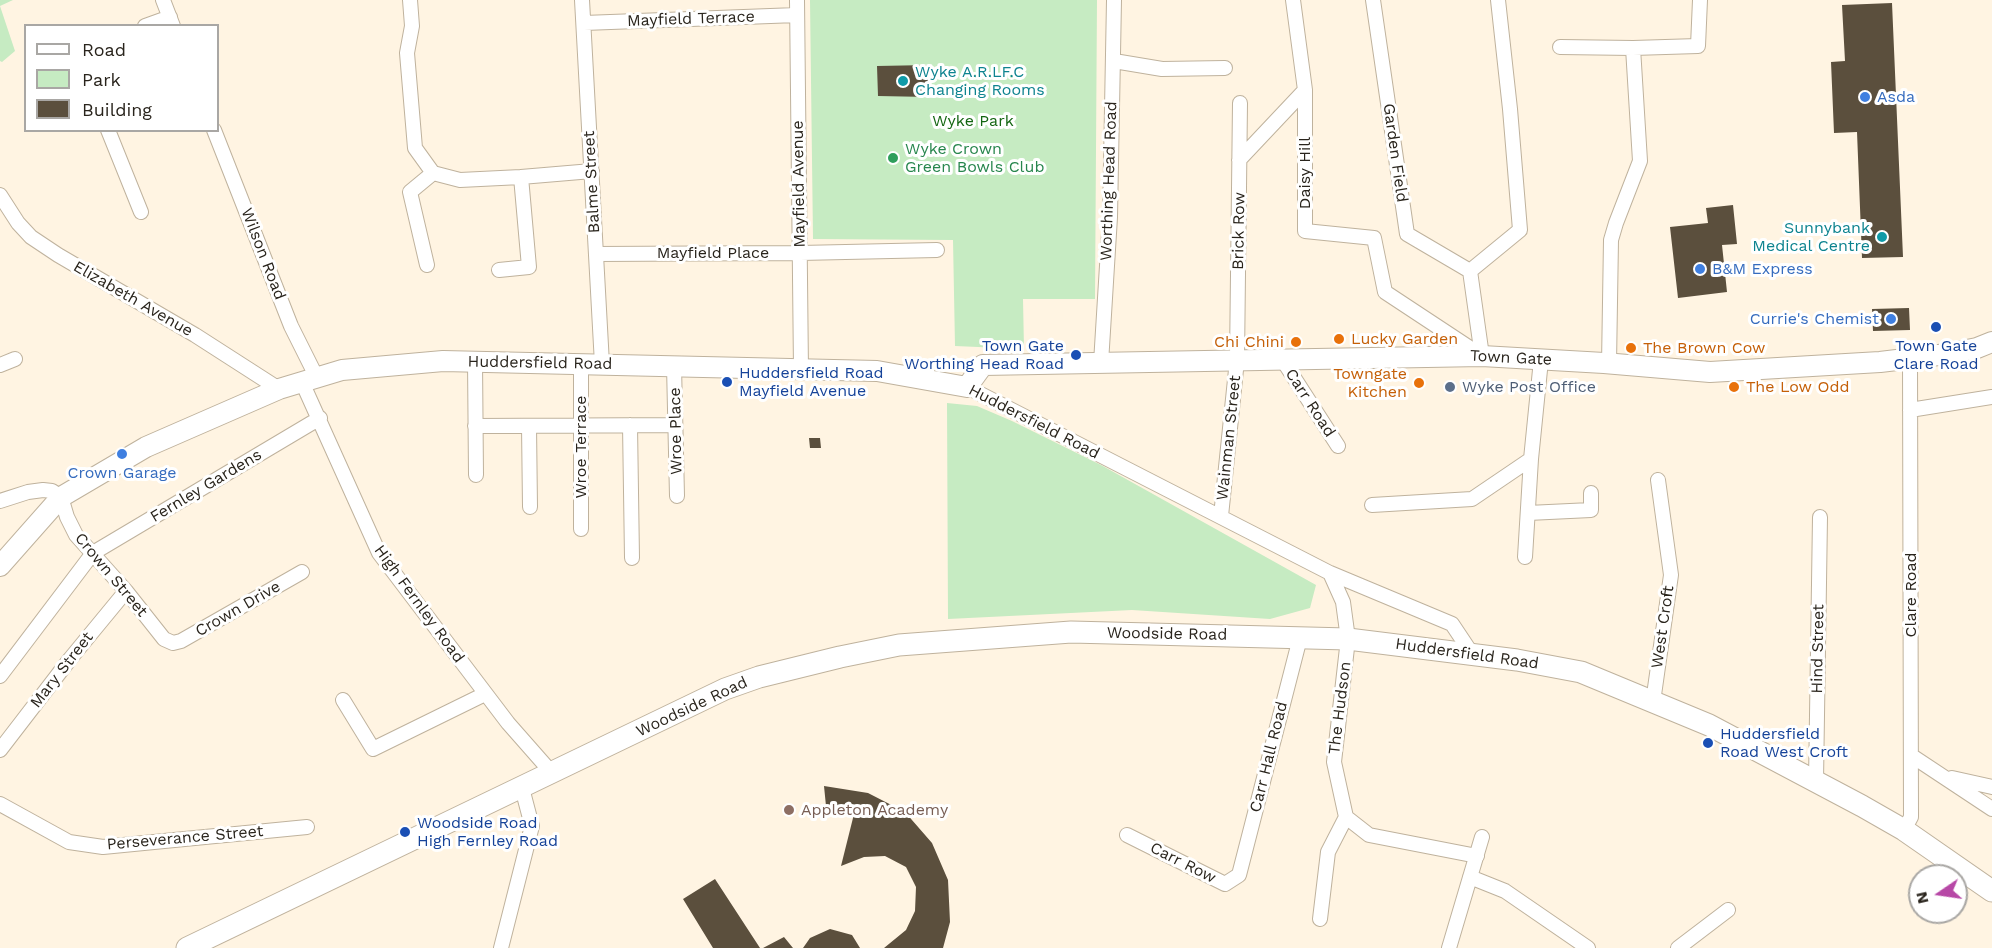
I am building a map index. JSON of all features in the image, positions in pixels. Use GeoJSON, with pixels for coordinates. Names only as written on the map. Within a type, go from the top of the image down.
{"type":"FeatureCollection","features":[{"type":"Feature","properties":{"kind":"main road","name":"Town Gate"},"geometry":{"type":"LineString","coordinates":[[967,387],[983,365],[1482,356],[1710,372],[1880,363],[1947,354],[1977,348],[1992,342]]}},
{"type":"Feature","properties":{"kind":"main road","name":"Huddersfield Road"},"geometry":{"type":"LineString","coordinates":[[0,566],[61,497],[146,447],[279,389],[342,370],[416,362],[475,361],[877,371],[967,387]]}},
{"type":"Feature","properties":{"kind":"main road","name":"Woodside Road"},"geometry":{"type":"LineString","coordinates":[[187,948],[725,690],[794,668],[873,650],[944,641],[1071,632],[1348,639]]}},
{"type":"Feature","properties":{"kind":"main road","name":"Huddersfield Road"},"geometry":{"type":"LineString","coordinates":[[1348,639],[1472,654],[1581,672],[1709,726],[1816,781],[1904,830],[1992,891]]}},
{"type":"Feature","properties":{"kind":"street"},"geometry":{"type":"LineString","coordinates":[[155,24],[171,21],[164,0]]}},
{"type":"Feature","properties":{"kind":"street"},"geometry":{"type":"LineString","coordinates":[[410,0],[412,26],[407,53],[415,148],[433,173],[460,180],[592,171]]}},
{"type":"Feature","properties":{"kind":"street","name":"Balme Street"},"geometry":{"type":"LineString","coordinates":[[582,0],[602,364]]}},
{"type":"Feature","properties":{"kind":"street","name":"Mayfield Avenue"},"geometry":{"type":"LineString","coordinates":[[797,0],[801,369]]}},
{"type":"Feature","properties":{"kind":"street","name":"Worthing Head Road"},"geometry":{"type":"LineString","coordinates":[[1101,363],[1110,217],[1114,0]]}},
{"type":"Feature","properties":{"kind":"street"},"geometry":{"type":"LineString","coordinates":[[1239,160],[1305,90],[1293,0]]}},
{"type":"Feature","properties":{"kind":"street","name":"Garden Field"},"geometry":{"type":"LineString","coordinates":[[1373,0],[1407,234],[1470,271]]}},
{"type":"Feature","properties":{"kind":"street"},"geometry":{"type":"LineString","coordinates":[[1482,356],[1470,271],[1520,230],[1510,110],[1497,0]]}},
{"type":"Feature","properties":{"kind":"street"},"geometry":{"type":"LineString","coordinates":[[1560,47],[1698,46],[1700,0]]}},
{"type":"Feature","properties":{"kind":"street","name":"Mayfield Terrace"},"geometry":{"type":"LineString","coordinates":[[584,23],[797,15]]}},
{"type":"Feature","properties":{"kind":"street"},"geometry":{"type":"LineString","coordinates":[[1609,364],[1611,240],[1640,161],[1633,48]]}},
{"type":"Feature","properties":{"kind":"street"},"geometry":{"type":"LineString","coordinates":[[1114,61],[1162,69],[1225,68]]}},
{"type":"Feature","properties":{"kind":"street","name":"Daisy Hill"},"geometry":{"type":"LineString","coordinates":[[1305,90],[1305,231],[1374,237],[1385,292],[1482,356]]}},
{"type":"Feature","properties":{"kind":"street","name":"Brick Row"},"geometry":{"type":"LineString","coordinates":[[1237,360],[1240,103]]}},
{"type":"Feature","properties":{"kind":"street"},"geometry":{"type":"LineString","coordinates":[[109,132],[141,212]]}},
{"type":"Feature","properties":{"kind":"street","name":"Wilson Road"},"geometry":{"type":"LineString","coordinates":[[215,132],[291,326],[309,379]]}},
{"type":"Feature","properties":{"kind":"street"},"geometry":{"type":"LineString","coordinates":[[427,265],[410,192],[433,173]]}},
{"type":"Feature","properties":{"kind":"street"},"geometry":{"type":"LineString","coordinates":[[499,270],[529,267],[521,177]]}},
{"type":"Feature","properties":{"kind":"street","name":"Elizabeth Avenue"},"geometry":{"type":"LineString","coordinates":[[0,195],[18,223],[31,237],[195,335],[279,389]]}},
{"type":"Feature","properties":{"kind":"street","name":"Mayfield Place"},"geometry":{"type":"LineString","coordinates":[[596,254],[937,250]]}},
{"type":"Feature","properties":{"kind":"street","name":"Clare Road"},"geometry":{"type":"LineString","coordinates":[[1904,830],[1911,817],[1912,756],[1911,358]]}},
{"type":"Feature","properties":{"kind":"street"},"geometry":{"type":"LineString","coordinates":[[0,365],[15,359]]}},
{"type":"Feature","properties":{"kind":"street","name":"Carr Road"},"geometry":{"type":"LineString","coordinates":[[1282,359],[1338,446]]}},
{"type":"Feature","properties":{"kind":"street","name":"Wainman Street"},"geometry":{"type":"LineString","coordinates":[[1221,516],[1237,360]]}},
{"type":"Feature","properties":{"kind":"street"},"geometry":{"type":"LineString","coordinates":[[1525,557],[1531,459],[1541,360]]}},
{"type":"Feature","properties":{"kind":"street"},"geometry":{"type":"LineString","coordinates":[[475,361],[476,475]]}},
{"type":"Feature","properties":{"kind":"street","name":"Wroe Terrace"},"geometry":{"type":"LineString","coordinates":[[581,364],[581,530]]}},
{"type":"Feature","properties":{"kind":"street","name":"Wroe Place"},"geometry":{"type":"LineString","coordinates":[[674,366],[677,496]]}},
{"type":"Feature","properties":{"kind":"street","name":"High Fernley Road"},"geometry":{"type":"LineString","coordinates":[[309,379],[320,418],[379,553],[485,694],[552,773]]}},
{"type":"Feature","properties":{"kind":"street","name":"Huddersfield Road"},"geometry":{"type":"LineString","coordinates":[[967,387],[1330,573],[1452,624],[1472,654]]}},
{"type":"Feature","properties":{"kind":"street"},"geometry":{"type":"LineString","coordinates":[[1910,410],[1992,397]]}},
{"type":"Feature","properties":{"kind":"street","name":"Fernley Gardens"},"geometry":{"type":"LineString","coordinates":[[93,553],[320,418]]}},
{"type":"Feature","properties":{"kind":"street"},"geometry":{"type":"LineString","coordinates":[[630,425],[632,558]]}},
{"type":"Feature","properties":{"kind":"street"},"geometry":{"type":"LineString","coordinates":[[475,426],[675,425]]}},
{"type":"Feature","properties":{"kind":"street"},"geometry":{"type":"LineString","coordinates":[[529,426],[530,507]]}},
{"type":"Feature","properties":{"kind":"street"},"geometry":{"type":"LineString","coordinates":[[1372,505],[1472,499],[1531,459]]}},
{"type":"Feature","properties":{"kind":"street","name":"West Croft"},"geometry":{"type":"LineString","coordinates":[[1653,702],[1671,575],[1658,480]]}},
{"type":"Feature","properties":{"kind":"street"},"geometry":{"type":"LineString","coordinates":[[0,501],[43,490],[52,491],[61,497]]}},
{"type":"Feature","properties":{"kind":"street"},"geometry":{"type":"LineString","coordinates":[[1528,513],[1592,510],[1591,493]]}},
{"type":"Feature","properties":{"kind":"street","name":"Crown Street"},"geometry":{"type":"LineString","coordinates":[[61,497],[76,535],[126,591],[164,639],[173,643]]}},
{"type":"Feature","properties":{"kind":"street","name":"Hind Street"},"geometry":{"type":"LineString","coordinates":[[1816,781],[1820,517]]}},
{"type":"Feature","properties":{"kind":"street"},"geometry":{"type":"LineString","coordinates":[[0,676],[93,553]]}},
{"type":"Feature","properties":{"kind":"street","name":"Crown Drive"},"geometry":{"type":"LineString","coordinates":[[173,643],[181,641],[302,572]]}},
{"type":"Feature","properties":{"kind":"street"},"geometry":{"type":"LineString","coordinates":[[1330,573],[1343,602],[1348,639]]}},
{"type":"Feature","properties":{"kind":"street","name":"Mary Street"},"geometry":{"type":"LineString","coordinates":[[0,750],[126,591]]}},
{"type":"Feature","properties":{"kind":"street","name":"Carr Hall Road"},"geometry":{"type":"LineString","coordinates":[[1239,875],[1300,638]]}},
{"type":"Feature","properties":{"kind":"street","name":"The Hudson"},"geometry":{"type":"LineString","coordinates":[[1346,817],[1334,762],[1348,639]]}},
{"type":"Feature","properties":{"kind":"street"},"geometry":{"type":"LineString","coordinates":[[343,700],[373,749],[485,694]]}},
{"type":"Feature","properties":{"kind":"street"},"geometry":{"type":"LineString","coordinates":[[1912,756],[1992,809]]}},
{"type":"Feature","properties":{"kind":"street"},"geometry":{"type":"LineString","coordinates":[[1944,777],[1992,787]]}},
{"type":"Feature","properties":{"kind":"street"},"geometry":{"type":"LineString","coordinates":[[501,948],[532,826],[522,788]]}},
{"type":"Feature","properties":{"kind":"street","name":"Perseverance Street"},"geometry":{"type":"LineString","coordinates":[[0,804],[69,842],[102,847],[307,827]]}},
{"type":"Feature","properties":{"kind":"street"},"geometry":{"type":"LineString","coordinates":[[1320,919],[1328,852],[1346,817],[1369,836],[1477,856]]}},
{"type":"Feature","properties":{"kind":"street","name":"Carr Row"},"geometry":{"type":"LineString","coordinates":[[1127,835],[1225,884],[1239,875]]}},
{"type":"Feature","properties":{"kind":"street"},"geometry":{"type":"LineString","coordinates":[[1449,948],[1482,837]]}},
{"type":"Feature","properties":{"kind":"street"},"geometry":{"type":"LineString","coordinates":[[1470,877],[1505,891],[1588,948]]}},
{"type":"Feature","properties":{"kind":"street"},"geometry":{"type":"LineString","coordinates":[[1678,948],[1728,910]]}},
{"type":"Feature","properties":{"kind":"green space"},"geometry":{"type":"Polygon","coordinates":[[[0,0],[13,0],[0,6],[0,0]]]}},
{"type":"Feature","properties":{"kind":"green space","name":"Wyke Park"},"geometry":{"type":"Polygon","coordinates":[[[810,0],[1097,0],[1095,299],[1023,299],[1024,349],[955,346],[953,240],[813,239],[810,0]]]}},
{"type":"Feature","properties":{"kind":"green space"},"geometry":{"type":"Polygon","coordinates":[[[0,6],[15,51],[2,62],[0,61],[0,6]]]}},
{"type":"Feature","properties":{"kind":"green space"},"geometry":{"type":"Polygon","coordinates":[[[947,403],[977,406],[1012,421],[1101,465],[1316,585],[1310,608],[1270,619],[1132,610],[948,619],[947,403]]]}},
{"type":"Feature","properties":{"kind":"building","name":"Asda"},"geometry":{"type":"Polygon","coordinates":[[[1892,3],[1903,257],[1862,258],[1857,132],[1834,133],[1831,62],[1845,61],[1842,5],[1892,3]]]}},
{"type":"Feature","properties":{"kind":"building","name":"Wyke A.R.LF.C Changing Rooms"},"geometry":{"type":"Polygon","coordinates":[[[929,65],[929,97],[878,96],[877,66],[929,65]]]}},
{"type":"Feature","properties":{"kind":"building","name":"B&M Express"},"geometry":{"type":"Polygon","coordinates":[[[1733,205],[1737,244],[1722,245],[1727,292],[1678,298],[1670,227],[1708,223],[1706,208],[1733,205]]]}},
{"type":"Feature","properties":{"kind":"building","name":"Currie's Chemist"},"geometry":{"type":"Polygon","coordinates":[[[1909,308],[1910,330],[1873,331],[1872,309],[1909,308]]]}},
{"type":"Feature","properties":{"kind":"building"},"geometry":{"type":"Polygon","coordinates":[[[809,438],[820,438],[821,448],[810,448],[809,438]]]}},
{"type":"Feature","properties":{"kind":"building"},"geometry":{"type":"Polygon","coordinates":[[[824,786],[868,793],[905,812],[932,843],[948,880],[950,922],[943,948],[884,948],[906,930],[915,911],[916,887],[906,867],[885,856],[864,857],[841,866],[855,810],[826,806],[824,786]]]}},
{"type":"Feature","properties":{"kind":"building"},"geometry":{"type":"Polygon","coordinates":[[[715,879],[760,948],[713,948],[683,899],[715,879]]]}},
{"type":"Feature","properties":{"kind":"building"},"geometry":{"type":"Polygon","coordinates":[[[830,929],[852,935],[860,948],[803,948],[810,938],[830,929]]]}},
{"type":"Feature","properties":{"kind":"building"},"geometry":{"type":"Polygon","coordinates":[[[784,937],[793,948],[763,948],[784,937]]]}},
{"type":"Feature","properties":{"kind":"place","name":"Wyke A.R.LF.C Changing Rooms"},"geometry":{"type":"Point","coordinates":[903,81]}},
{"type":"Feature","properties":{"kind":"place","name":"Asda"},"geometry":{"type":"Point","coordinates":[1865,97]}},
{"type":"Feature","properties":{"kind":"place","name":"Wyke Crown Green Bowls Club"},"geometry":{"type":"Point","coordinates":[893,158]}},
{"type":"Feature","properties":{"kind":"place","name":"Sunnybank Medical Centre"},"geometry":{"type":"Point","coordinates":[1882,237]}},
{"type":"Feature","properties":{"kind":"place","name":"B&M Express"},"geometry":{"type":"Point","coordinates":[1700,269]}},
{"type":"Feature","properties":{"kind":"place","name":"Currie's Chemist"},"geometry":{"type":"Point","coordinates":[1891,319]}},
{"type":"Feature","properties":{"kind":"place","name":"Town Gate Clare Road"},"geometry":{"type":"Point","coordinates":[1936,327]}},
{"type":"Feature","properties":{"kind":"place","name":"Lucky Garden"},"geometry":{"type":"Point","coordinates":[1339,339]}},
{"type":"Feature","properties":{"kind":"place","name":"Chi Chini"},"geometry":{"type":"Point","coordinates":[1296,342]}},
{"type":"Feature","properties":{"kind":"place","name":"The Brown Cow"},"geometry":{"type":"Point","coordinates":[1631,348]}},
{"type":"Feature","properties":{"kind":"place","name":"Town Gate Worthing Head Road"},"geometry":{"type":"Point","coordinates":[1076,355]}},
{"type":"Feature","properties":{"kind":"place","name":"Huddersfield Road Mayfield Avenue"},"geometry":{"type":"Point","coordinates":[727,382]}},
{"type":"Feature","properties":{"kind":"place","name":"Towngate Kitchen"},"geometry":{"type":"Point","coordinates":[1419,383]}},
{"type":"Feature","properties":{"kind":"place","name":"Wyke Post Office"},"geometry":{"type":"Point","coordinates":[1450,387]}},
{"type":"Feature","properties":{"kind":"place","name":"The Low Odd"},"geometry":{"type":"Point","coordinates":[1734,387]}},
{"type":"Feature","properties":{"kind":"place","name":"Crown Garage"},"geometry":{"type":"Point","coordinates":[122,454]}},
{"type":"Feature","properties":{"kind":"place","name":"Huddersfield Road West Croft"},"geometry":{"type":"Point","coordinates":[1708,743]}},
{"type":"Feature","properties":{"kind":"place","name":"Appleton Academy"},"geometry":{"type":"Point","coordinates":[789,810]}},
{"type":"Feature","properties":{"kind":"place","name":"Woodside Road High Fernley Road"},"geometry":{"type":"Point","coordinates":[405,832]}}]}
